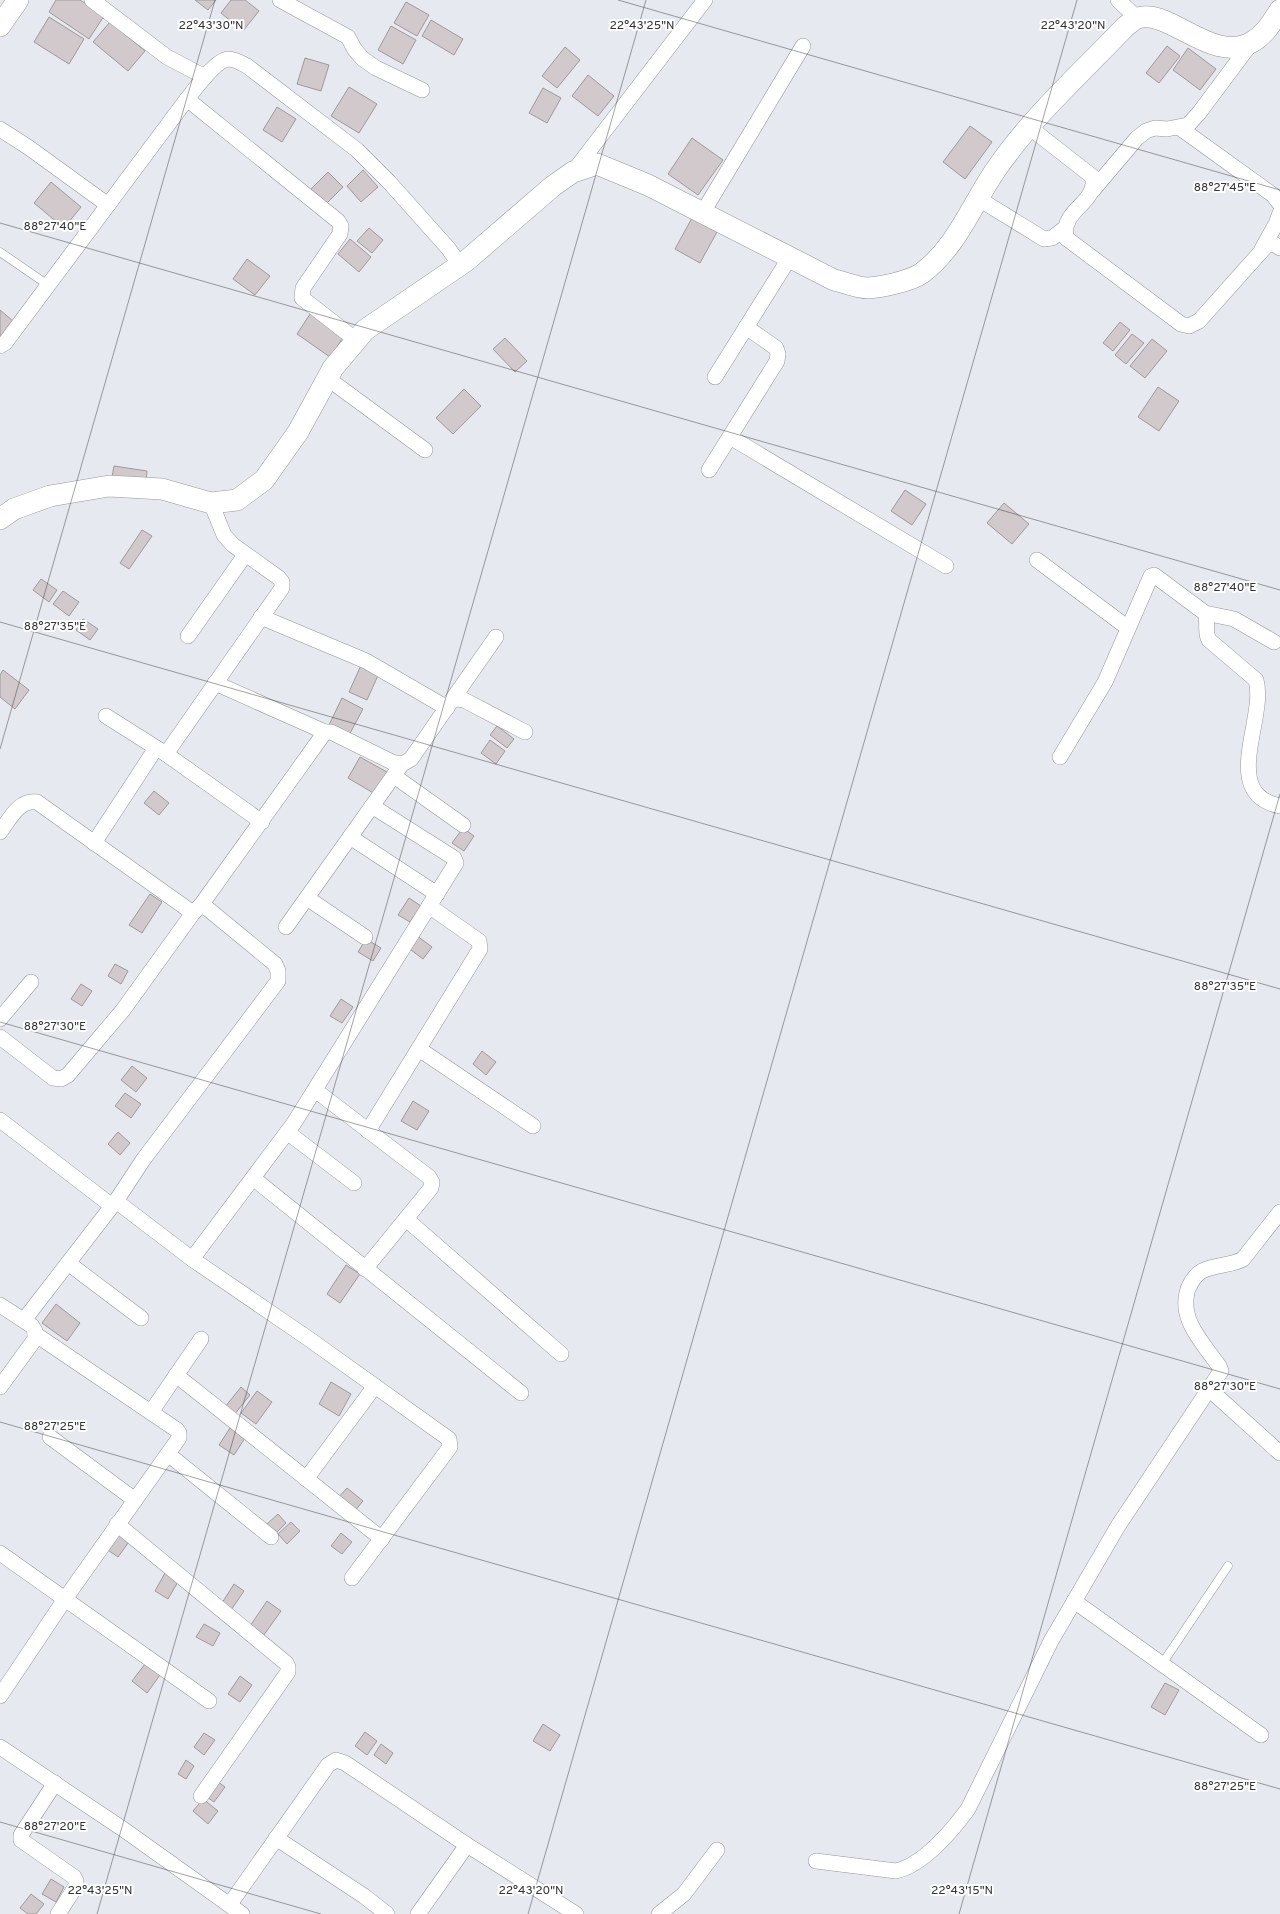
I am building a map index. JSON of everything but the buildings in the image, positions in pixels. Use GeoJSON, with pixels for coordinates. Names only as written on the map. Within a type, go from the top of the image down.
{"type":"FeatureCollection","features":[{"type":"Feature","properties":{"kind":"street"},"geometry":{"type":"LineString","coordinates":[[0,26],[18,0]]}},
{"type":"Feature","properties":{"kind":"street"},"geometry":{"type":"LineString","coordinates":[[92,0],[161,53],[205,77]]}},
{"type":"Feature","properties":{"kind":"street"},"geometry":{"type":"LineString","coordinates":[[280,0],[348,37],[355,50],[363,59],[376,68],[422,90]]}},
{"type":"Feature","properties":{"kind":"street"},"geometry":{"type":"LineString","coordinates":[[573,172],[706,0]]}},
{"type":"Feature","properties":{"kind":"street"},"geometry":{"type":"LineString","coordinates":[[1118,0],[1137,18]]}},
{"type":"Feature","properties":{"kind":"street"},"geometry":{"type":"LineString","coordinates":[[0,519],[14,509],[50,496],[109,486],[162,489],[211,503],[236,500],[264,480],[298,432],[333,368],[365,330],[460,264],[553,186],[573,172],[597,164],[648,185],[834,280],[866,288],[896,283],[921,274],[944,252],[979,199],[996,168],[1029,127],[1125,27],[1137,18],[1156,18],[1214,45],[1230,48],[1241,47],[1252,42],[1266,31],[1280,10]]}},
{"type":"Feature","properties":{"kind":"street"},"geometry":{"type":"LineString","coordinates":[[1252,42],[1200,114],[1188,125],[1180,128],[1155,128],[1142,134],[1068,218],[1064,229],[1066,238],[1070,243],[1173,319],[1189,326],[1199,322],[1262,249],[1277,225],[1280,213]]}},
{"type":"Feature","properties":{"kind":"street"},"geometry":{"type":"LineString","coordinates":[[703,212],[803,46]]}},
{"type":"Feature","properties":{"kind":"street"},"geometry":{"type":"LineString","coordinates":[[0,346],[5,343],[187,99],[205,77],[227,59],[237,60],[247,66],[357,150],[390,182],[460,264]]}},
{"type":"Feature","properties":{"kind":"street"},"geometry":{"type":"LineString","coordinates":[[187,99],[338,221],[341,226],[340,234],[304,288],[302,298],[356,340]]}},
{"type":"Feature","properties":{"kind":"street"},"geometry":{"type":"LineString","coordinates":[[1029,127],[1093,177],[1093,190]]}},
{"type":"Feature","properties":{"kind":"street"},"geometry":{"type":"LineString","coordinates":[[1180,128],[1273,195],[1280,204]]}},
{"type":"Feature","properties":{"kind":"street"},"geometry":{"type":"LineString","coordinates":[[0,129],[108,205]]}},
{"type":"Feature","properties":{"kind":"street"},"geometry":{"type":"LineString","coordinates":[[979,199],[1044,239],[1052,238],[1064,229]]}},
{"type":"Feature","properties":{"kind":"street"},"geometry":{"type":"LineString","coordinates":[[1262,249],[1267,245],[1274,244],[1280,248]]}},
{"type":"Feature","properties":{"kind":"street"},"geometry":{"type":"LineString","coordinates":[[716,377],[790,257]]}},
{"type":"Feature","properties":{"kind":"street"},"geometry":{"type":"LineString","coordinates":[[709,470],[778,361],[776,348],[746,327]]}},
{"type":"Feature","properties":{"kind":"street"},"geometry":{"type":"LineString","coordinates":[[327,378],[425,450]]}},
{"type":"Feature","properties":{"kind":"street"},"geometry":{"type":"LineString","coordinates":[[730,437],[946,566]]}},
{"type":"Feature","properties":{"kind":"street"},"geometry":{"type":"LineString","coordinates":[[94,843],[161,751],[215,683],[282,588],[282,582],[279,578],[232,546],[224,535],[211,503]]}},
{"type":"Feature","properties":{"kind":"street"},"geometry":{"type":"LineString","coordinates":[[188,636],[245,555]]}},
{"type":"Feature","properties":{"kind":"street"},"geometry":{"type":"LineString","coordinates":[[1037,560],[1128,628]]}},
{"type":"Feature","properties":{"kind":"street"},"geometry":{"type":"LineString","coordinates":[[1060,757],[1105,682],[1151,576],[1154,575],[1205,613],[1234,619],[1274,642]]}},
{"type":"Feature","properties":{"kind":"street"},"geometry":{"type":"LineString","coordinates":[[1205,613],[1207,617],[1206,631],[1209,640],[1256,680],[1258,695],[1248,756],[1250,780],[1254,791],[1262,799],[1280,806]]}},
{"type":"Feature","properties":{"kind":"street"},"geometry":{"type":"LineString","coordinates":[[261,617],[366,661],[449,704]]}},
{"type":"Feature","properties":{"kind":"street"},"geometry":{"type":"LineString","coordinates":[[286,927],[398,770],[412,759],[496,637]]}},
{"type":"Feature","properties":{"kind":"street"},"geometry":{"type":"LineString","coordinates":[[215,683],[325,732],[330,732],[392,762],[398,770],[463,824]]}},
{"type":"Feature","properties":{"kind":"street"},"geometry":{"type":"LineString","coordinates":[[449,704],[458,699],[464,700],[525,732]]}},
{"type":"Feature","properties":{"kind":"street"},"geometry":{"type":"LineString","coordinates":[[106,716],[161,751],[262,822]]}},
{"type":"Feature","properties":{"kind":"street"},"geometry":{"type":"LineString","coordinates":[[0,1037],[53,1078],[60,1079],[68,1075],[122,1010],[262,822],[325,732]]}},
{"type":"Feature","properties":{"kind":"street"},"geometry":{"type":"LineString","coordinates":[[0,832],[22,804],[30,801],[37,802],[94,843],[197,909],[208,909],[275,964],[278,971],[278,981],[143,1160],[114,1204],[24,1320]]}},
{"type":"Feature","properties":{"kind":"street"},"geometry":{"type":"LineString","coordinates":[[192,1260],[287,1132],[315,1090],[456,863],[454,858],[372,806]]}},
{"type":"Feature","properties":{"kind":"street"},"geometry":{"type":"LineString","coordinates":[[350,837],[433,900],[481,945],[368,1131]]}},
{"type":"Feature","properties":{"kind":"street"},"geometry":{"type":"LineString","coordinates":[[307,898],[365,937]]}},
{"type":"Feature","properties":{"kind":"street"},"geometry":{"type":"LineString","coordinates":[[0,1019],[31,982]]}},
{"type":"Feature","properties":{"kind":"street"},"geometry":{"type":"LineString","coordinates":[[419,1049],[533,1126]]}},
{"type":"Feature","properties":{"kind":"street"},"geometry":{"type":"LineString","coordinates":[[315,1090],[429,1177],[432,1182],[431,1188],[366,1269]]}},
{"type":"Feature","properties":{"kind":"street"},"geometry":{"type":"LineString","coordinates":[[0,1120],[192,1260],[376,1386],[449,1439],[450,1447],[352,1578]]}},
{"type":"Feature","properties":{"kind":"street"},"geometry":{"type":"LineString","coordinates":[[287,1132],[354,1183]]}},
{"type":"Feature","properties":{"kind":"street"},"geometry":{"type":"LineString","coordinates":[[253,1178],[521,1392]]}},
{"type":"Feature","properties":{"kind":"street"},"geometry":{"type":"LineString","coordinates":[[816,1861],[896,1871],[907,1868],[925,1856],[968,1809],[1051,1641],[1118,1526],[1221,1371],[1189,1322],[1185,1312],[1185,1299],[1189,1287],[1194,1278],[1202,1271],[1244,1259],[1280,1212]]}},
{"type":"Feature","properties":{"kind":"street"},"geometry":{"type":"LineString","coordinates":[[406,1219],[561,1354]]}},
{"type":"Feature","properties":{"kind":"street"},"geometry":{"type":"LineString","coordinates":[[68,1263],[141,1318]]}},
{"type":"Feature","properties":{"kind":"street"},"geometry":{"type":"LineString","coordinates":[[0,1305],[24,1320],[36,1331],[35,1339],[0,1387]]}},
{"type":"Feature","properties":{"kind":"street"},"geometry":{"type":"LineString","coordinates":[[0,1696],[117,1524],[179,1438],[177,1430],[35,1334]]}},
{"type":"Feature","properties":{"kind":"street"},"geometry":{"type":"LineString","coordinates":[[151,1412],[201,1339]]}},
{"type":"Feature","properties":{"kind":"street"},"geometry":{"type":"LineString","coordinates":[[176,1375],[382,1539]]}},
{"type":"Feature","properties":{"kind":"street"},"geometry":{"type":"LineString","coordinates":[[306,1479],[376,1386]]}},
{"type":"Feature","properties":{"kind":"street"},"geometry":{"type":"LineString","coordinates":[[1210,1389],[1280,1453]]}},
{"type":"Feature","properties":{"kind":"street"},"geometry":{"type":"LineString","coordinates":[[50,1436],[135,1500]]}},
{"type":"Feature","properties":{"kind":"street"},"geometry":{"type":"LineString","coordinates":[[168,1454],[271,1537]]}},
{"type":"Feature","properties":{"kind":"street"},"geometry":{"type":"LineString","coordinates":[[117,1524],[286,1662],[288,1667],[288,1672],[201,1796]]}},
{"type":"Feature","properties":{"kind":"street"},"geometry":{"type":"LineString","coordinates":[[0,1553],[209,1701]]}},
{"type":"Feature","properties":{"kind":"street"},"geometry":{"type":"LineString","coordinates":[[1074,1602],[1261,1735]]}},
{"type":"Feature","properties":{"kind":"street"},"geometry":{"type":"LineString","coordinates":[[0,1747],[123,1829],[236,1909],[276,1838],[328,1765],[336,1760],[345,1763],[576,1914]]}},
{"type":"Feature","properties":{"kind":"street"},"geometry":{"type":"LineString","coordinates":[[55,1783],[21,1835],[21,1840],[74,1877],[76,1886],[58,1914]]}},
{"type":"Feature","properties":{"kind":"street"},"geometry":{"type":"LineString","coordinates":[[276,1838],[364,1896],[387,1914]]}},
{"type":"Feature","properties":{"kind":"street"},"geometry":{"type":"LineString","coordinates":[[418,1914],[468,1845]]}},
{"type":"Feature","properties":{"kind":"street"},"geometry":{"type":"LineString","coordinates":[[659,1914],[684,1894],[717,1850]]}},
{"type":"Feature","properties":{"kind":"lane"},"geometry":{"type":"LineString","coordinates":[[0,252],[48,285]]}},
{"type":"Feature","properties":{"kind":"lane"},"geometry":{"type":"LineString","coordinates":[[1162,1664],[1228,1566]]}}]}
